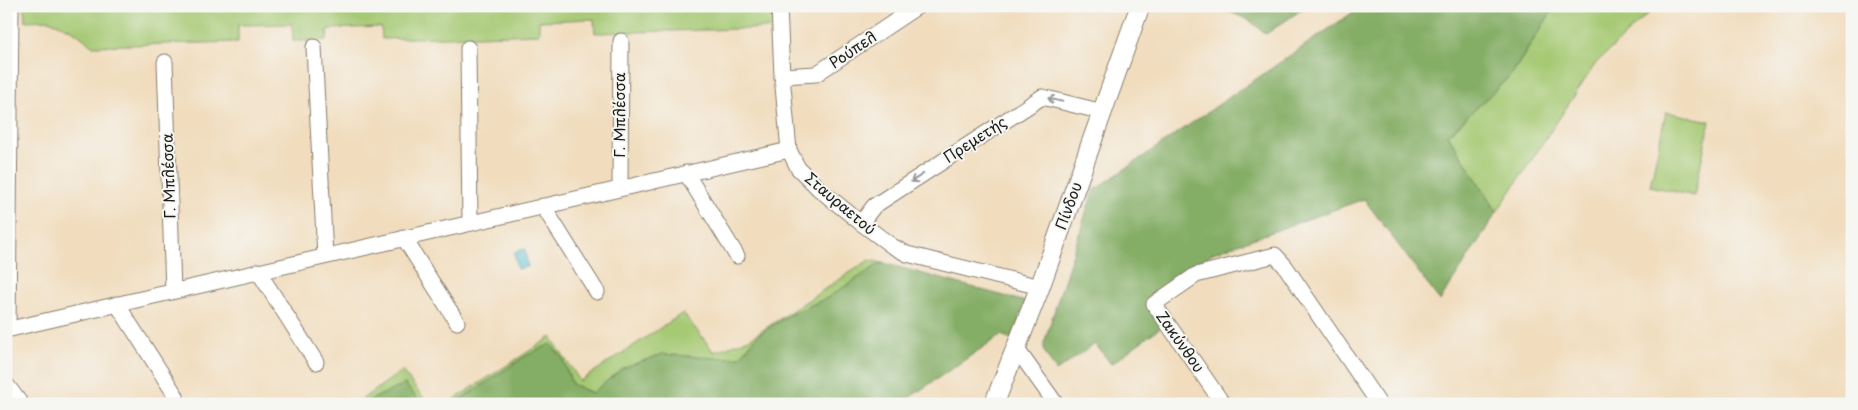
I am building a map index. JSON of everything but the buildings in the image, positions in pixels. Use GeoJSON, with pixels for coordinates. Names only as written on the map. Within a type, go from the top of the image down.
{"type":"FeatureCollection","features":[{"type":"Feature","properties":{"kind":"street"},"geometry":{"type":"LineString","coordinates":[[11,6],[8,92],[7,329],[789,150]]}},
{"type":"Feature","properties":{"kind":"street","name":"Σταυραετού"},"geometry":{"type":"LineString","coordinates":[[779,6],[782,76],[789,150],[798,168],[818,189],[861,224],[907,254],[1040,287]]}},
{"type":"Feature","properties":{"kind":"street","name":"Ρούπελ"},"geometry":{"type":"LineString","coordinates":[[782,76],[816,74],[918,6]]}},
{"type":"Feature","properties":{"kind":"street","name":"Πίνδου"},"geometry":{"type":"LineString","coordinates":[[994,404],[1040,287],[1140,6]]}},
{"type":"Feature","properties":{"kind":"street","name":"Γ. Μπλέσσα"},"geometry":{"type":"LineString","coordinates":[[620,188],[621,41]]}},
{"type":"Feature","properties":{"kind":"street"},"geometry":{"type":"LineString","coordinates":[[314,47],[325,256]]}},
{"type":"Feature","properties":{"kind":"street"},"geometry":{"type":"LineString","coordinates":[[468,48],[470,223]]}},
{"type":"Feature","properties":{"kind":"street","name":"Γ. Μπλέσσα"},"geometry":{"type":"LineString","coordinates":[[165,62],[173,291]]}},
{"type":"Feature","properties":{"kind":"street","name":"Πρεμετής"},"geometry":{"type":"LineString","coordinates":[[861,224],[874,206],[1042,97],[1103,112]]}},
{"type":"Feature","properties":{"kind":"street"},"geometry":{"type":"LineString","coordinates":[[686,174],[737,256]]}},
{"type":"Feature","properties":{"kind":"street"},"geometry":{"type":"LineString","coordinates":[[543,206],[597,292]]}},
{"type":"Feature","properties":{"kind":"street"},"geometry":{"type":"LineString","coordinates":[[404,238],[457,322]]}},
{"type":"Feature","properties":{"kind":"street","name":"Ζακύνθου"},"geometry":{"type":"LineString","coordinates":[[1223,404],[1154,304],[1196,275],[1275,255],[1285,266],[1379,404]]}},
{"type":"Feature","properties":{"kind":"street"},"geometry":{"type":"LineString","coordinates":[[258,271],[316,362]]}},
{"type":"Feature","properties":{"kind":"street"},"geometry":{"type":"LineString","coordinates":[[117,304],[176,396]]}},
{"type":"Feature","properties":{"kind":"street"},"geometry":{"type":"LineString","coordinates":[[1016,348],[1056,404]]}},
{"type":"Feature","properties":{"kind":"street"},"geometry":{"type":"LineString","coordinates":[[6,384],[21,404]]}},
{"type":"Feature","properties":{"kind":"green space"},"geometry":{"type":"Polygon","coordinates":[[[24,6],[779,6],[780,28],[595,33],[594,19],[539,21],[539,34],[382,39],[381,27],[328,29],[327,40],[293,41],[292,24],[238,25],[238,42],[93,46],[72,30],[49,20],[25,21],[24,6]]]}},
{"type":"Feature","properties":{"kind":"green space"},"geometry":{"type":"Polygon","coordinates":[[[1215,6],[1307,6],[1266,34],[1249,20],[1215,6]]]}},
{"type":"Feature","properties":{"kind":"green space"},"geometry":{"type":"Polygon","coordinates":[[[1362,6],[1555,6],[1512,74],[1448,135],[1497,212],[1440,301],[1364,199],[1213,253],[1147,298],[1165,324],[1111,364],[1095,344],[1056,371],[1044,351],[1044,343],[1093,191],[1362,6]]]}},
{"type":"Feature","properties":{"kind":"green space"},"geometry":{"type":"Polygon","coordinates":[[[1555,6],[1656,6],[1596,63],[1497,212],[1448,135],[1512,74],[1555,6]]]}},
{"type":"Feature","properties":{"kind":"green space"},"geometry":{"type":"Polygon","coordinates":[[[1666,112],[1710,121],[1694,196],[1650,186],[1666,112]]]}},
{"type":"Feature","properties":{"kind":"green space"},"geometry":{"type":"Polygon","coordinates":[[[869,260],[887,264],[879,264],[827,298],[789,315],[758,335],[740,357],[623,368],[593,393],[572,384],[562,357],[468,394],[454,404],[447,404],[551,337],[580,381],[683,313],[714,352],[749,339],[869,260]]]}},
{"type":"Feature","properties":{"kind":"green space"},"geometry":{"type":"Polygon","coordinates":[[[879,264],[887,264],[1026,302],[1011,339],[1001,335],[900,404],[454,404],[524,357],[550,344],[562,357],[572,384],[592,393],[623,368],[662,354],[716,358],[740,357],[758,335],[789,315],[827,298],[879,264]]]}},
{"type":"Feature","properties":{"kind":"green space"},"geometry":{"type":"Polygon","coordinates":[[[402,371],[428,404],[422,404],[405,384],[365,404],[355,404],[402,371]]]}},
{"type":"Feature","properties":{"kind":"green space"},"geometry":{"type":"Polygon","coordinates":[[[405,384],[422,404],[365,404],[370,400],[405,384]]]}},
{"type":"Feature","properties":{"kind":"water"},"geometry":{"type":"Polygon","coordinates":[[[525,249],[528,267],[517,269],[514,252],[525,249]]]}}]}
